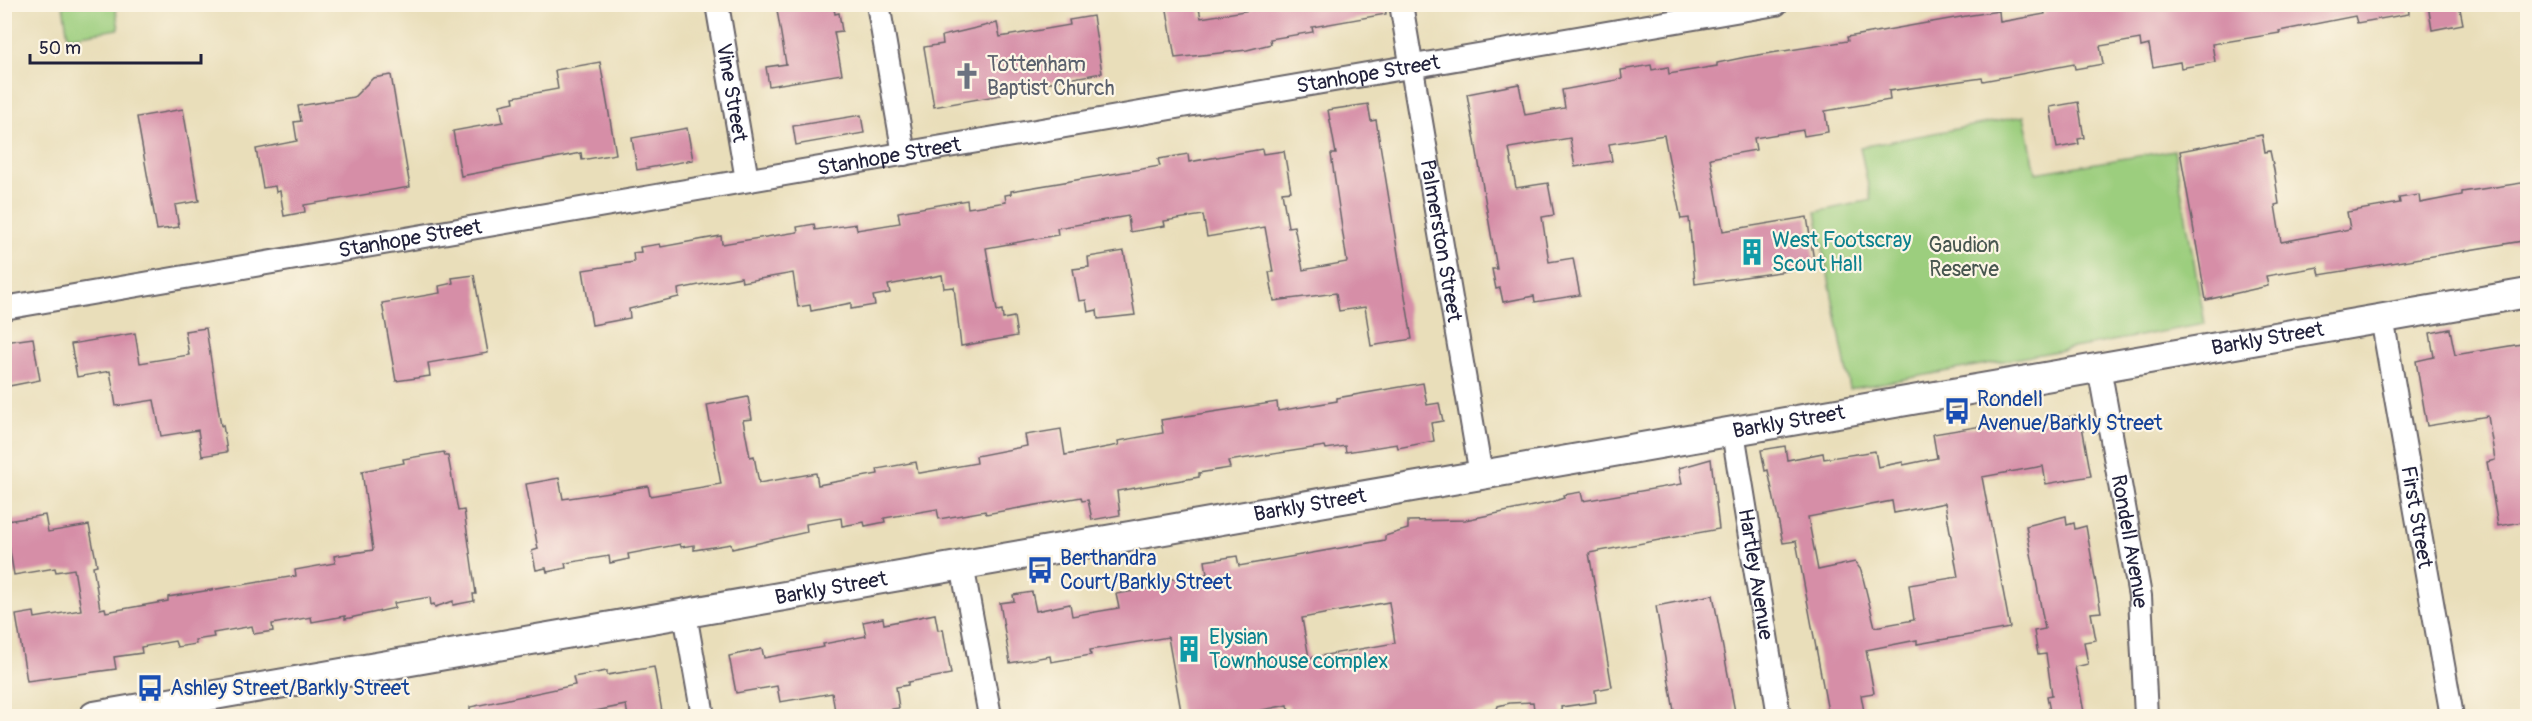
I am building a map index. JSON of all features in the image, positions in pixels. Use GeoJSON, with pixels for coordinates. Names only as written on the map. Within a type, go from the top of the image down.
{"type":"FeatureCollection","features":[{"type":"Feature","properties":{"kind":"street","name":"Vine Street"},"geometry":{"type":"LineString","coordinates":[[717,4],[747,180]]}},
{"type":"Feature","properties":{"kind":"street"},"geometry":{"type":"LineString","coordinates":[[878,4],[904,153]]}},
{"type":"Feature","properties":{"kind":"street","name":"Palmerston Street"},"geometry":{"type":"LineString","coordinates":[[1401,4],[1482,475]]}},
{"type":"Feature","properties":{"kind":"street","name":"Stanhope Street"},"geometry":{"type":"LineString","coordinates":[[4,308],[1776,4]]}},
{"type":"Feature","properties":{"kind":"street","name":"Barkly Street"},"geometry":{"type":"LineString","coordinates":[[94,717],[2528,293]]}},
{"type":"Feature","properties":{"kind":"street","name":"First Street"},"geometry":{"type":"LineString","coordinates":[[2382,318],[2452,717]]}},
{"type":"Feature","properties":{"kind":"street","name":"Rondell Avenue"},"geometry":{"type":"LineString","coordinates":[[2099,367],[2140,596],[2146,717]]}},
{"type":"Feature","properties":{"kind":"street","name":"Hartley Avenue"},"geometry":{"type":"LineString","coordinates":[[1733,432],[1779,717]]}},
{"type":"Feature","properties":{"kind":"street"},"geometry":{"type":"LineString","coordinates":[[962,565],[990,717]]}},
{"type":"Feature","properties":{"kind":"street"},"geometry":{"type":"LineString","coordinates":[[685,614],[703,717]]}},
{"type":"Feature","properties":{"kind":"green space"},"geometry":{"type":"Polygon","coordinates":[[[63,5],[115,5],[119,29],[68,37],[63,5]]]}},
{"type":"Feature","properties":{"kind":"green space","name":"Gaudion Reserve"},"geometry":{"type":"Polygon","coordinates":[[[2024,116],[2036,173],[2174,150],[2205,324],[1850,389],[1816,212],[1871,200],[1860,147],[2024,116]]]}},
{"type":"Feature","properties":{"kind":"building"},"geometry":{"type":"Polygon","coordinates":[[[776,4],[833,4],[835,14],[839,13],[842,31],[834,32],[842,74],[769,86],[766,67],[786,64],[776,4]]]}},
{"type":"Feature","properties":{"kind":"building"},"geometry":{"type":"Polygon","coordinates":[[[1166,4],[1198,4],[1201,18],[1251,10],[1250,4],[1385,4],[1386,14],[1312,27],[1313,32],[1270,39],[1271,44],[1247,50],[1175,58],[1166,4]]]}},
{"type":"Feature","properties":{"kind":"building"},"geometry":{"type":"Polygon","coordinates":[[[2079,4],[2080,8],[2098,4],[2408,4],[2409,14],[2357,23],[2355,16],[2279,31],[2280,33],[2212,44],[2215,62],[2181,68],[2180,62],[2153,67],[2149,45],[2141,47],[2140,39],[2100,46],[2103,64],[2075,69],[2074,64],[1983,81],[1982,78],[1889,91],[1890,100],[1825,111],[1828,132],[1804,136],[1803,130],[1754,138],[1756,150],[1710,158],[1723,231],[1807,217],[1815,267],[1695,284],[1689,218],[1681,219],[1664,135],[1609,144],[1612,161],[1575,167],[1570,138],[1509,148],[1516,188],[1548,183],[1554,215],[1542,217],[1549,262],[1573,258],[1580,295],[1535,302],[1534,296],[1503,302],[1500,288],[1496,289],[1492,269],[1497,269],[1467,94],[1519,84],[1525,115],[1565,108],[1562,90],[1622,79],[1621,70],[1651,65],[1652,70],[1668,67],[1669,74],[1717,66],[1717,63],[1746,57],[1848,41],[1847,37],[1972,15],[1999,11],[2000,22],[2045,14],[2044,8],[2079,4]]]}},
{"type":"Feature","properties":{"kind":"building"},"geometry":{"type":"Polygon","coordinates":[[[2428,4],[2459,4],[2463,24],[2432,30],[2428,4]]]}},
{"type":"Feature","properties":{"kind":"building"},"geometry":{"type":"Polygon","coordinates":[[[1093,16],[1102,73],[1000,91],[1001,95],[934,107],[924,47],[943,44],[942,36],[997,23],[1000,37],[1070,25],[1069,20],[1093,16]]]}},
{"type":"Feature","properties":{"kind":"building"},"geometry":{"type":"Polygon","coordinates":[[[600,62],[616,154],[582,160],[581,153],[461,176],[453,131],[503,122],[500,105],[514,102],[513,97],[558,89],[555,70],[600,62]]]}},
{"type":"Feature","properties":{"kind":"building"},"geometry":{"type":"Polygon","coordinates":[[[391,75],[410,187],[304,205],[305,212],[284,216],[280,191],[276,192],[275,186],[263,188],[256,149],[297,141],[294,122],[301,121],[298,106],[354,97],[373,78],[391,75]]]}},
{"type":"Feature","properties":{"kind":"building"},"geometry":{"type":"Polygon","coordinates":[[[2078,102],[2084,138],[2078,139],[2079,144],[2057,148],[2050,107],[2078,102]]]}},
{"type":"Feature","properties":{"kind":"building"},"geometry":{"type":"Polygon","coordinates":[[[1368,104],[1371,121],[1376,120],[1412,339],[1371,346],[1365,307],[1339,311],[1336,293],[1274,301],[1269,272],[1273,272],[1265,227],[1207,237],[1203,215],[1164,221],[1165,226],[1130,232],[1128,216],[1057,228],[1058,235],[986,248],[997,311],[1002,310],[1003,319],[1014,317],[1017,336],[961,346],[954,287],[944,288],[942,275],[888,285],[890,293],[873,296],[875,305],[851,309],[851,303],[811,311],[810,305],[798,307],[793,273],[742,282],[741,277],[678,289],[679,297],[629,309],[630,318],[592,325],[583,270],[634,262],[633,253],[641,252],[640,247],[660,244],[661,247],[721,236],[722,244],[798,232],[797,227],[814,224],[815,230],[856,224],[857,230],[900,223],[898,212],[967,200],[968,208],[1006,202],[1005,195],[1011,194],[1011,191],[1160,166],[1158,159],[1188,154],[1189,162],[1262,149],[1263,154],[1284,151],[1291,191],[1282,192],[1288,227],[1294,226],[1303,270],[1347,262],[1331,154],[1336,154],[1328,110],[1368,104]]]}},
{"type":"Feature","properties":{"kind":"building"},"geometry":{"type":"Polygon","coordinates":[[[183,109],[199,201],[175,205],[179,227],[157,230],[137,117],[183,109]]]}},
{"type":"Feature","properties":{"kind":"building"},"geometry":{"type":"Polygon","coordinates":[[[861,115],[864,133],[796,145],[793,126],[861,115]]]}},
{"type":"Feature","properties":{"kind":"building"},"geometry":{"type":"Polygon","coordinates":[[[687,128],[693,160],[637,170],[632,138],[687,128]]]}},
{"type":"Feature","properties":{"kind":"building"},"geometry":{"type":"Polygon","coordinates":[[[2262,135],[2265,152],[2270,151],[2274,170],[2279,204],[2275,205],[2281,242],[2350,229],[2347,212],[2400,203],[2399,198],[2419,195],[2420,203],[2462,195],[2462,192],[2528,182],[2528,240],[2320,275],[2318,267],[2266,276],[2268,286],[2206,300],[2180,151],[2262,135]]]}},
{"type":"Feature","properties":{"kind":"building"},"geometry":{"type":"Polygon","coordinates":[[[1124,251],[1135,315],[1098,319],[1097,310],[1088,312],[1086,300],[1079,301],[1073,269],[1089,267],[1088,257],[1124,251]]]}},
{"type":"Feature","properties":{"kind":"building"},"geometry":{"type":"Polygon","coordinates":[[[474,275],[488,353],[428,363],[430,376],[396,381],[382,303],[440,293],[439,286],[453,283],[452,278],[474,275]]]}},
{"type":"Feature","properties":{"kind":"building"},"geometry":{"type":"Polygon","coordinates":[[[206,328],[227,452],[202,456],[198,430],[161,436],[154,400],[116,406],[110,371],[77,377],[71,344],[135,333],[140,363],[189,355],[185,331],[206,328]]]}},
{"type":"Feature","properties":{"kind":"building"},"geometry":{"type":"Polygon","coordinates":[[[2450,329],[2455,355],[2528,343],[2528,466],[2523,466],[2528,493],[2528,521],[2498,526],[2487,462],[2495,460],[2488,416],[2427,426],[2416,361],[2434,357],[2430,333],[2450,329]]]}},
{"type":"Feature","properties":{"kind":"building"},"geometry":{"type":"Polygon","coordinates":[[[33,338],[40,380],[4,387],[4,342],[33,338]]]}},
{"type":"Feature","properties":{"kind":"building"},"geometry":{"type":"Polygon","coordinates":[[[1423,383],[1427,405],[1439,403],[1443,421],[1431,423],[1434,441],[1398,448],[1397,444],[1346,452],[1345,446],[1326,449],[1325,446],[1228,461],[1230,468],[1199,473],[1199,477],[1117,491],[1120,515],[1092,520],[1088,500],[1082,501],[1081,497],[986,514],[985,511],[939,519],[937,509],[884,518],[885,522],[865,526],[864,522],[842,526],[841,518],[806,524],[807,532],[732,549],[731,544],[694,550],[694,545],[681,547],[680,544],[628,554],[629,559],[610,563],[609,556],[565,563],[566,568],[547,572],[546,568],[536,570],[532,551],[538,549],[526,484],[559,478],[563,499],[648,486],[650,496],[721,484],[707,405],[748,397],[752,419],[743,420],[750,457],[754,456],[759,483],[816,473],[818,485],[878,474],[877,469],[916,462],[918,473],[977,463],[976,456],[1027,446],[1025,435],[1061,429],[1065,455],[1119,445],[1118,441],[1163,433],[1161,420],[1277,402],[1278,411],[1423,383]]]}},
{"type":"Feature","properties":{"kind":"building"},"geometry":{"type":"Polygon","coordinates":[[[2080,415],[2091,476],[2046,484],[2043,466],[1982,477],[2010,628],[1917,644],[1917,640],[1866,650],[1874,693],[1861,695],[1865,717],[1829,717],[1796,541],[1783,543],[1768,470],[1765,471],[1761,450],[1785,446],[1787,460],[1823,453],[1824,459],[1875,451],[1878,467],[1903,462],[1903,465],[1937,458],[1933,434],[2012,421],[2013,427],[2080,415]],[[1892,501],[1808,517],[1818,570],[1855,562],[1861,570],[1875,627],[1914,620],[1909,585],[1958,577],[1945,503],[1894,513],[1892,501]]]}},
{"type":"Feature","properties":{"kind":"building"},"geometry":{"type":"Polygon","coordinates":[[[444,452],[445,456],[448,456],[458,511],[464,510],[476,594],[473,594],[474,601],[453,605],[453,601],[435,607],[434,604],[431,605],[430,597],[394,603],[395,608],[345,619],[345,616],[312,622],[311,617],[272,624],[273,631],[254,634],[252,626],[213,633],[214,637],[195,640],[196,644],[177,647],[175,641],[141,647],[142,653],[114,657],[116,669],[27,681],[16,615],[34,612],[35,618],[81,610],[74,569],[56,572],[55,568],[14,575],[7,521],[45,515],[48,532],[89,525],[97,565],[93,566],[100,609],[105,608],[106,612],[168,601],[168,597],[296,576],[295,570],[335,563],[334,556],[373,550],[362,471],[404,463],[403,459],[444,452]]]}},
{"type":"Feature","properties":{"kind":"building"},"geometry":{"type":"Polygon","coordinates":[[[1711,459],[1719,529],[1589,553],[1612,687],[1595,690],[1596,702],[1561,707],[1562,717],[1535,717],[1533,702],[1510,703],[1498,706],[1497,709],[1458,717],[1290,717],[1288,705],[1225,717],[1182,717],[1168,637],[1090,650],[1091,655],[1051,662],[1050,656],[1010,663],[1000,603],[1014,601],[1013,595],[1032,592],[1036,611],[1070,604],[1072,616],[1119,608],[1116,594],[1159,587],[1158,581],[1207,574],[1205,561],[1237,556],[1239,566],[1385,540],[1385,536],[1408,529],[1408,521],[1465,520],[1552,502],[1564,498],[1563,495],[1581,492],[1583,501],[1682,484],[1679,468],[1711,459]],[[1389,602],[1302,618],[1309,658],[1395,643],[1389,602]]]}},
{"type":"Feature","properties":{"kind":"building"},"geometry":{"type":"Polygon","coordinates":[[[2066,516],[2067,525],[2074,523],[2075,529],[2086,526],[2101,612],[2091,613],[2096,640],[2084,642],[2088,664],[2075,667],[2085,717],[2051,717],[2047,696],[2052,695],[2046,654],[2038,655],[2034,631],[2045,629],[2026,526],[2066,516]]]}},
{"type":"Feature","properties":{"kind":"building"},"geometry":{"type":"Polygon","coordinates":[[[1713,595],[1736,717],[1675,717],[1656,606],[1713,595]]]}},
{"type":"Feature","properties":{"kind":"building"},"geometry":{"type":"Polygon","coordinates":[[[935,614],[938,630],[943,629],[951,674],[908,682],[908,685],[896,687],[899,708],[874,712],[875,717],[836,717],[832,693],[780,702],[777,686],[736,693],[729,656],[762,649],[764,658],[824,647],[823,644],[866,636],[863,622],[883,618],[884,624],[935,614]]]}},
{"type":"Feature","properties":{"kind":"building"},"geometry":{"type":"Polygon","coordinates":[[[654,667],[663,717],[628,717],[626,705],[565,717],[470,717],[470,707],[575,685],[573,677],[607,671],[607,675],[654,667]]]}},
{"type":"Feature","properties":{"kind":"place","name":"Tottenham Baptist Church"},"geometry":{"type":"Point","coordinates":[967,76]}},
{"type":"Feature","properties":{"kind":"place","name":"West Footscray Scout Hall"},"geometry":{"type":"Point","coordinates":[1752,252]}},
{"type":"Feature","properties":{"kind":"place","name":"Rondell Avenue/Barkly Street"},"geometry":{"type":"Point","coordinates":[1957,411]}},
{"type":"Feature","properties":{"kind":"place","name":"Berthandra Court/Barkly Street"},"geometry":{"type":"Point","coordinates":[1040,570]}},
{"type":"Feature","properties":{"kind":"place","name":"Elysian Townhouse complex"},"geometry":{"type":"Point","coordinates":[1189,649]}},
{"type":"Feature","properties":{"kind":"place","name":"Ashley Street/Barkly Street"},"geometry":{"type":"Point","coordinates":[150,688]}}]}
